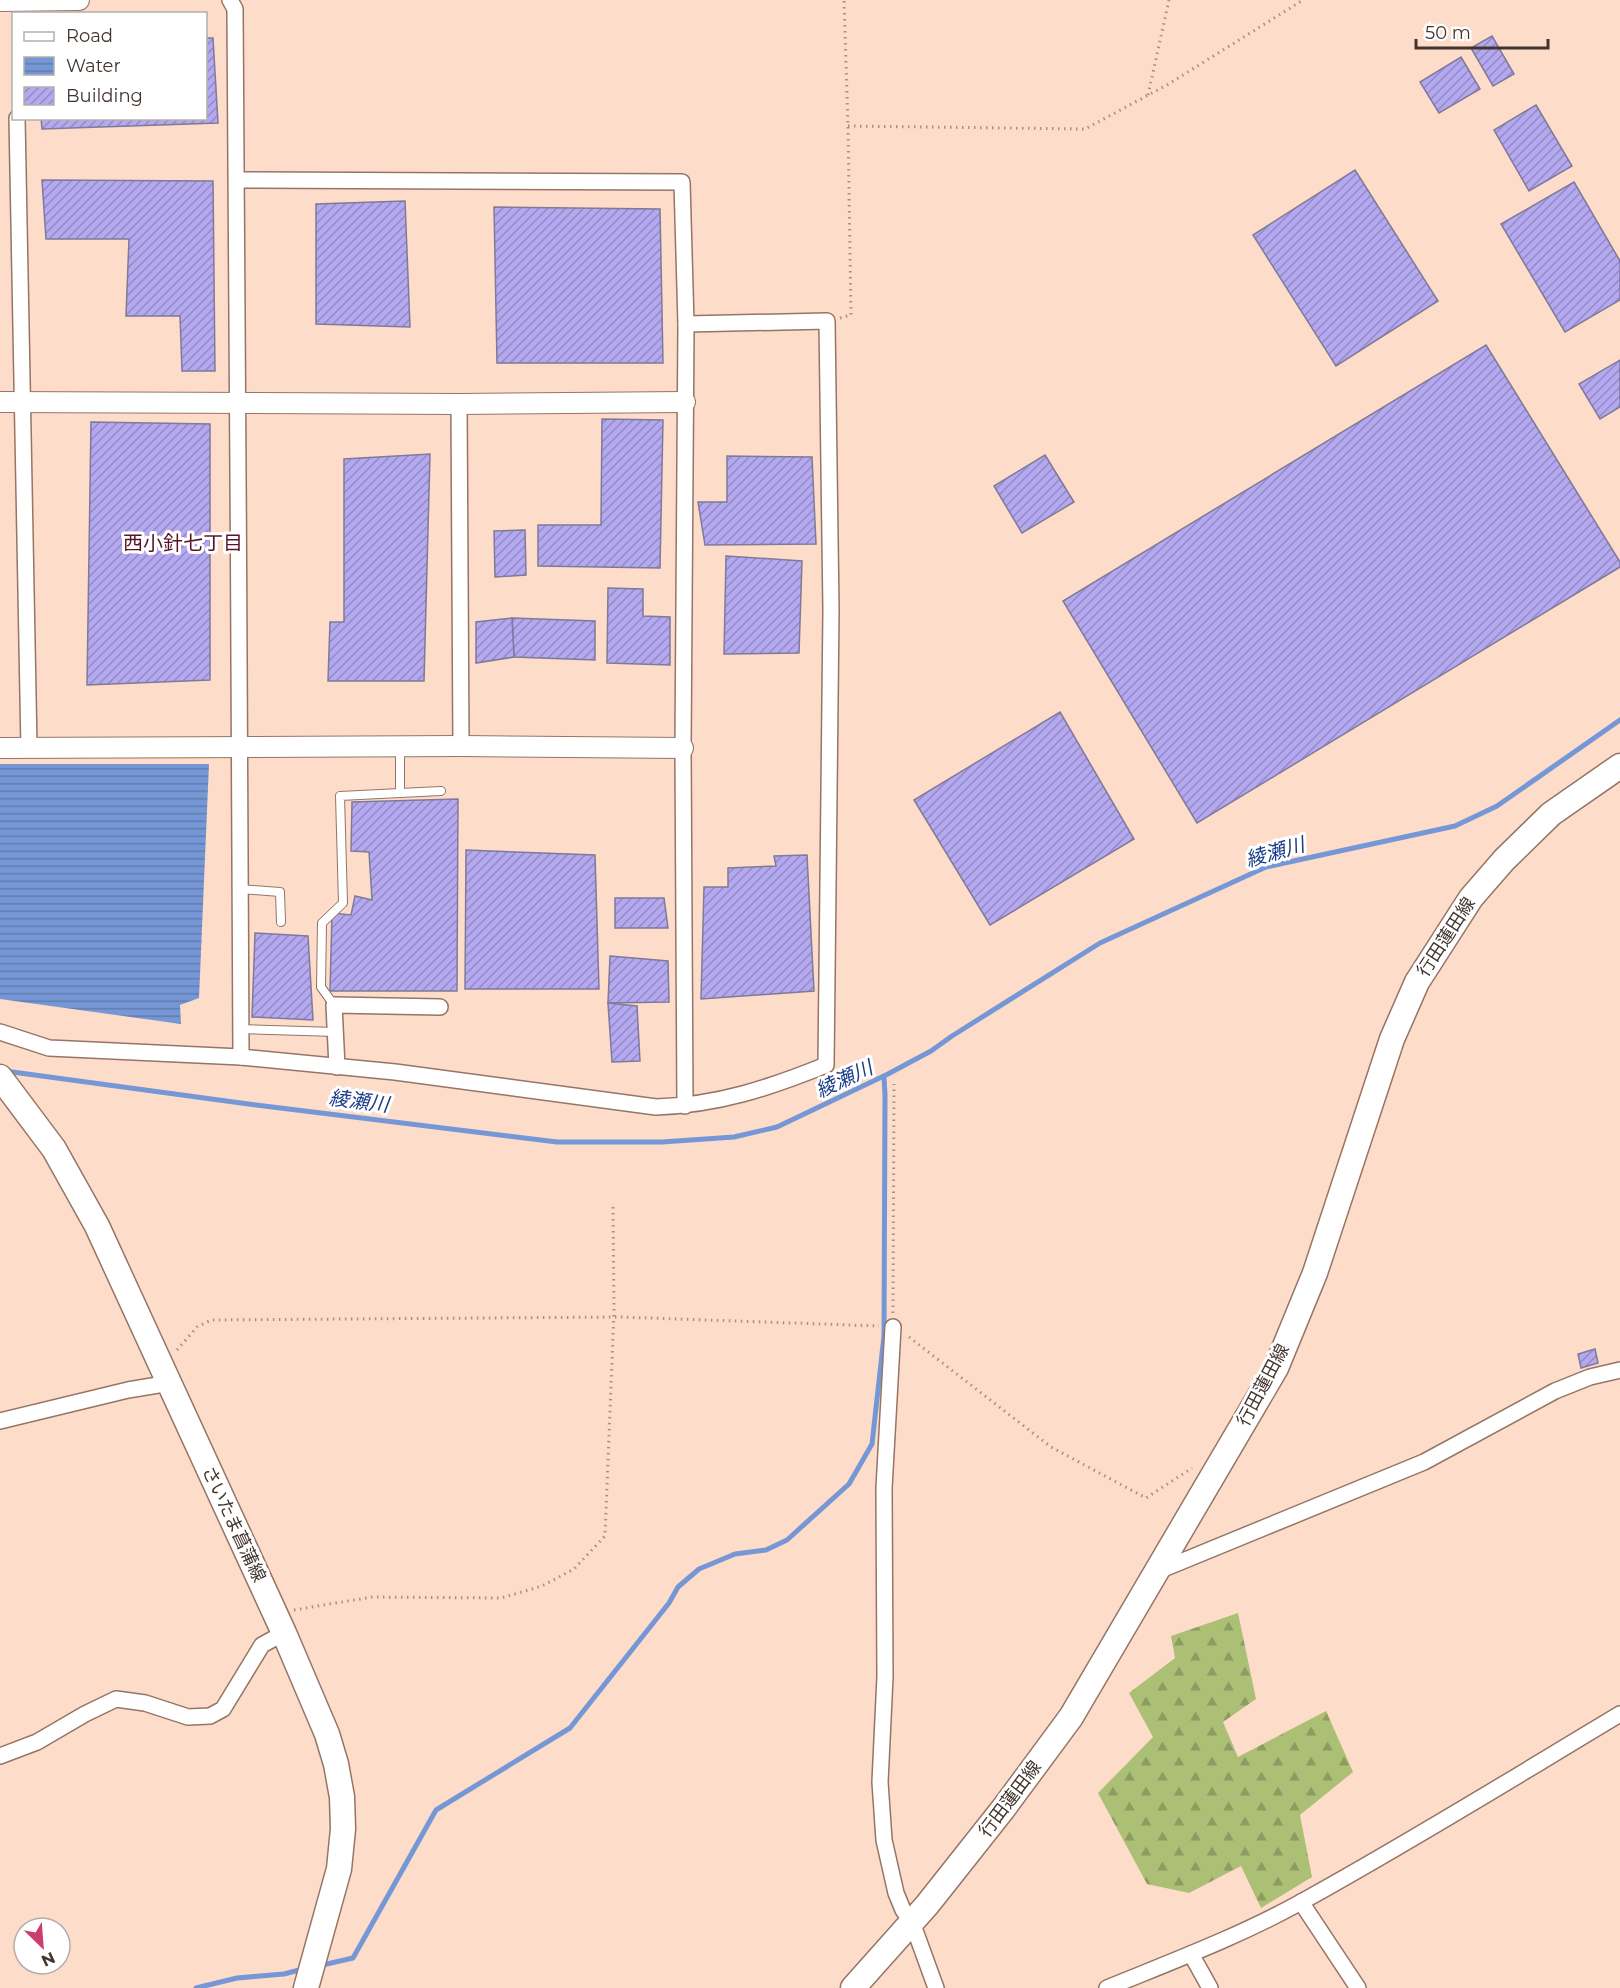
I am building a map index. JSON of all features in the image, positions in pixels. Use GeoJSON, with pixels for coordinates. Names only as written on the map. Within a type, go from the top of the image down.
{"type":"FeatureCollection","features":[{"type":"Feature","properties":{"kind":"main road","name":"行田蓮田線"},"geometry":{"type":"LineString","coordinates":[[853,1988],[912,1922],[1003,1809],[1071,1718],[1276,1368],[1315,1273],[1392,1039],[1417,982],[1471,898],[1504,860],[1551,814],[1620,766]]}},
{"type":"Feature","properties":{"kind":"main road","name":"さいたま菖蒲線"},"geometry":{"type":"LineString","coordinates":[[5,1083],[54,1149],[97,1226],[279,1623],[327,1734],[336,1764],[342,1797],[343,1829],[339,1869],[306,1988]]}},
{"type":"Feature","properties":{"kind":"street"},"geometry":{"type":"LineString","coordinates":[[12,4],[79,0]]}},
{"type":"Feature","properties":{"kind":"street"},"geometry":{"type":"LineString","coordinates":[[230,0],[235,9],[238,180],[238,747],[241,1058]]}},
{"type":"Feature","properties":{"kind":"street"},"geometry":{"type":"LineString","coordinates":[[17,120],[29,748]]}},
{"type":"Feature","properties":{"kind":"street"},"geometry":{"type":"LineString","coordinates":[[238,180],[682,182],[686,324],[683,748],[685,1106]]}},
{"type":"Feature","properties":{"kind":"street"},"geometry":{"type":"LineString","coordinates":[[0,1032],[49,1048],[241,1058],[395,1072],[656,1107],[685,1106],[723,1100],[772,1086],[826,1065],[831,610],[827,321],[686,324]]}},
{"type":"Feature","properties":{"kind":"street"},"geometry":{"type":"LineString","coordinates":[[0,402],[238,401],[459,404],[686,402]]}},
{"type":"Feature","properties":{"kind":"street"},"geometry":{"type":"LineString","coordinates":[[459,404],[461,746]]}},
{"type":"Feature","properties":{"kind":"street"},"geometry":{"type":"LineString","coordinates":[[0,748],[461,746],[683,748]]}},
{"type":"Feature","properties":{"kind":"street"},"geometry":{"type":"LineString","coordinates":[[337,1067],[334,1005],[440,1007]]}},
{"type":"Feature","properties":{"kind":"street"},"geometry":{"type":"LineString","coordinates":[[893,1327],[884,1488],[885,1677],[880,1782],[884,1840],[896,1893],[903,1910],[912,1922],[936,1988]]}},
{"type":"Feature","properties":{"kind":"street"},"geometry":{"type":"LineString","coordinates":[[1156,1572],[1424,1462],[1555,1391],[1590,1377],[1620,1370]]}},
{"type":"Feature","properties":{"kind":"street"},"geometry":{"type":"LineString","coordinates":[[0,1421],[128,1390],[166,1375]]}},
{"type":"Feature","properties":{"kind":"street"},"geometry":{"type":"LineString","coordinates":[[0,1756],[37,1742],[116,1699],[145,1703],[188,1717],[210,1716],[223,1708],[279,1623]]}},
{"type":"Feature","properties":{"kind":"street"},"geometry":{"type":"LineString","coordinates":[[1107,1988],[1191,1954],[1302,1902],[1495,1790],[1620,1714]]}},
{"type":"Feature","properties":{"kind":"street"},"geometry":{"type":"LineString","coordinates":[[1302,1902],[1358,1988]]}},
{"type":"Feature","properties":{"kind":"street"},"geometry":{"type":"LineString","coordinates":[[1191,1954],[1210,1988]]}},
{"type":"Feature","properties":{"kind":"lane"},"geometry":{"type":"LineString","coordinates":[[400,747],[400,793]]}},
{"type":"Feature","properties":{"kind":"lane"},"geometry":{"type":"LineString","coordinates":[[334,1005],[321,987],[322,923],[343,903],[339,796],[441,791]]}},
{"type":"Feature","properties":{"kind":"lane"},"geometry":{"type":"LineString","coordinates":[[239,889],[280,892],[281,922]]}},
{"type":"Feature","properties":{"kind":"lane"},"geometry":{"type":"LineString","coordinates":[[241,1029],[336,1032]]}},
{"type":"Feature","properties":{"kind":"path"},"geometry":{"type":"LineString","coordinates":[[827,321],[851,315],[844,0]]}},
{"type":"Feature","properties":{"kind":"path"},"geometry":{"type":"LineString","coordinates":[[1148,95],[1169,0]]}},
{"type":"Feature","properties":{"kind":"path"},"geometry":{"type":"LineString","coordinates":[[848,126],[1085,129],[1148,95],[1303,0]]}},
{"type":"Feature","properties":{"kind":"path"},"geometry":{"type":"LineString","coordinates":[[893,1327],[894,1084]]}},
{"type":"Feature","properties":{"kind":"path"},"geometry":{"type":"LineString","coordinates":[[279,1623],[372,1597],[501,1598],[542,1586],[574,1569],[606,1536],[614,1311],[613,1206]]}},
{"type":"Feature","properties":{"kind":"path"},"geometry":{"type":"LineString","coordinates":[[166,1375],[197,1327],[211,1320],[620,1317],[893,1327],[914,1340],[1051,1448],[1146,1498],[1194,1467]]}},
{"type":"Feature","properties":{"kind":"green space"},"geometry":{"type":"Polygon","coordinates":[[[1238,1613],[1256,1699],[1223,1722],[1238,1757],[1326,1711],[1353,1772],[1300,1815],[1312,1877],[1261,1908],[1241,1866],[1189,1893],[1147,1884],[1098,1793],[1153,1737],[1129,1693],[1175,1658],[1171,1636],[1238,1613]]]}},
{"type":"Feature","properties":{"kind":"water"},"geometry":{"type":"Polygon","coordinates":[[[0,764],[209,764],[199,998],[180,1005],[181,1024],[0,999],[0,764]]]}},
{"type":"Feature","properties":{"kind":"building"},"geometry":{"type":"Polygon","coordinates":[[[1492,36],[1514,74],[1493,86],[1471,48],[1492,36]]]}},
{"type":"Feature","properties":{"kind":"building"},"geometry":{"type":"Polygon","coordinates":[[[207,38],[213,38],[218,123],[42,129],[41,120],[207,120],[207,38]]]}},
{"type":"Feature","properties":{"kind":"building"},"geometry":{"type":"Polygon","coordinates":[[[1461,57],[1480,89],[1439,113],[1420,82],[1461,57]]]}},
{"type":"Feature","properties":{"kind":"building"},"geometry":{"type":"Polygon","coordinates":[[[1536,105],[1572,166],[1529,191],[1494,130],[1536,105]]]}},
{"type":"Feature","properties":{"kind":"building"},"geometry":{"type":"Polygon","coordinates":[[[1355,170],[1438,301],[1336,366],[1253,235],[1355,170]]]}},
{"type":"Feature","properties":{"kind":"building"},"geometry":{"type":"Polygon","coordinates":[[[42,180],[213,181],[215,371],[182,371],[180,316],[126,316],[129,239],[46,239],[42,180]]]}},
{"type":"Feature","properties":{"kind":"building"},"geometry":{"type":"Polygon","coordinates":[[[1574,182],[1620,261],[1620,300],[1565,332],[1501,224],[1574,182]]]}},
{"type":"Feature","properties":{"kind":"building"},"geometry":{"type":"Polygon","coordinates":[[[405,201],[410,327],[316,324],[316,204],[405,201]]]}},
{"type":"Feature","properties":{"kind":"building"},"geometry":{"type":"Polygon","coordinates":[[[494,207],[660,209],[663,363],[497,363],[494,207]]]}},
{"type":"Feature","properties":{"kind":"building"},"geometry":{"type":"Polygon","coordinates":[[[1486,345],[1620,562],[1620,567],[1197,823],[1063,601],[1486,345]]]}},
{"type":"Feature","properties":{"kind":"building"},"geometry":{"type":"Polygon","coordinates":[[[1620,360],[1620,407],[1600,419],[1579,384],[1620,360]]]}},
{"type":"Feature","properties":{"kind":"building"},"geometry":{"type":"Polygon","coordinates":[[[602,419],[663,420],[660,568],[538,566],[538,525],[601,525],[602,419]]]}},
{"type":"Feature","properties":{"kind":"building"},"geometry":{"type":"Polygon","coordinates":[[[91,422],[210,424],[210,680],[87,685],[91,422]]]}},
{"type":"Feature","properties":{"kind":"building"},"geometry":{"type":"Polygon","coordinates":[[[430,454],[424,681],[328,681],[330,622],[344,622],[344,459],[430,454]]]}},
{"type":"Feature","properties":{"kind":"building"},"geometry":{"type":"Polygon","coordinates":[[[1045,455],[1074,502],[1022,533],[994,486],[1045,455]]]}},
{"type":"Feature","properties":{"kind":"building"},"geometry":{"type":"Polygon","coordinates":[[[727,456],[812,457],[816,544],[705,545],[698,502],[727,502],[727,456]]]}},
{"type":"Feature","properties":{"kind":"building"},"geometry":{"type":"Polygon","coordinates":[[[525,530],[526,575],[495,577],[494,531],[525,530]]]}},
{"type":"Feature","properties":{"kind":"building"},"geometry":{"type":"Polygon","coordinates":[[[726,556],[802,561],[799,653],[724,654],[726,556]]]}},
{"type":"Feature","properties":{"kind":"building"},"geometry":{"type":"Polygon","coordinates":[[[608,588],[643,589],[643,616],[670,617],[670,665],[607,663],[608,588]]]}},
{"type":"Feature","properties":{"kind":"building"},"geometry":{"type":"Polygon","coordinates":[[[512,618],[595,621],[595,660],[514,657],[512,618]]]}},
{"type":"Feature","properties":{"kind":"building"},"geometry":{"type":"Polygon","coordinates":[[[512,618],[514,657],[476,663],[476,622],[512,618]]]}},
{"type":"Feature","properties":{"kind":"building"},"geometry":{"type":"Polygon","coordinates":[[[1060,712],[1134,839],[990,925],[914,800],[1060,712]]]}},
{"type":"Feature","properties":{"kind":"building"},"geometry":{"type":"Polygon","coordinates":[[[458,799],[457,991],[330,991],[332,913],[351,915],[355,896],[372,900],[369,852],[351,851],[352,802],[458,799]]]}},
{"type":"Feature","properties":{"kind":"building"},"geometry":{"type":"Polygon","coordinates":[[[466,850],[595,855],[599,989],[465,989],[466,850]]]}},
{"type":"Feature","properties":{"kind":"building"},"geometry":{"type":"Polygon","coordinates":[[[807,855],[814,991],[701,999],[704,887],[728,887],[728,868],[776,866],[774,856],[807,855]]]}},
{"type":"Feature","properties":{"kind":"building"},"geometry":{"type":"Polygon","coordinates":[[[615,898],[664,898],[668,928],[615,928],[615,898]]]}},
{"type":"Feature","properties":{"kind":"building"},"geometry":{"type":"Polygon","coordinates":[[[255,933],[308,936],[313,1020],[252,1017],[255,933]]]}},
{"type":"Feature","properties":{"kind":"building"},"geometry":{"type":"Polygon","coordinates":[[[610,956],[668,961],[669,1002],[608,1003],[610,956]]]}},
{"type":"Feature","properties":{"kind":"building"},"geometry":{"type":"Polygon","coordinates":[[[608,1003],[637,1006],[640,1061],[612,1062],[608,1003]]]}},
{"type":"Feature","properties":{"kind":"building"},"geometry":{"type":"Polygon","coordinates":[[[1595,1349],[1598,1363],[1581,1368],[1578,1354],[1595,1349]]]}},
{"type":"Feature","properties":{"kind":"waterway","name":"綾瀬川"},"geometry":{"type":"LineString","coordinates":[[5,1071],[557,1142],[662,1142],[734,1137],[777,1127],[888,1074],[931,1051],[1100,943],[1266,867],[1455,826],[1497,806],[1620,720]]}},
{"type":"Feature","properties":{"kind":"waterway"},"geometry":{"type":"LineString","coordinates":[[318,1966],[353,1958],[436,1810],[570,1728],[669,1603],[678,1587],[699,1569],[735,1554],[766,1550],[787,1540],[849,1484],[872,1444],[884,1336],[884,1077]]}},
{"type":"Feature","properties":{"kind":"waterway"},"geometry":{"type":"LineString","coordinates":[[196,1988],[237,1978],[284,1974],[303,1969]]}},
{"type":"Feature","properties":{"kind":"district","name":"西小針七丁目"},"geometry":{"type":"Point","coordinates":[183,543]}}]}
